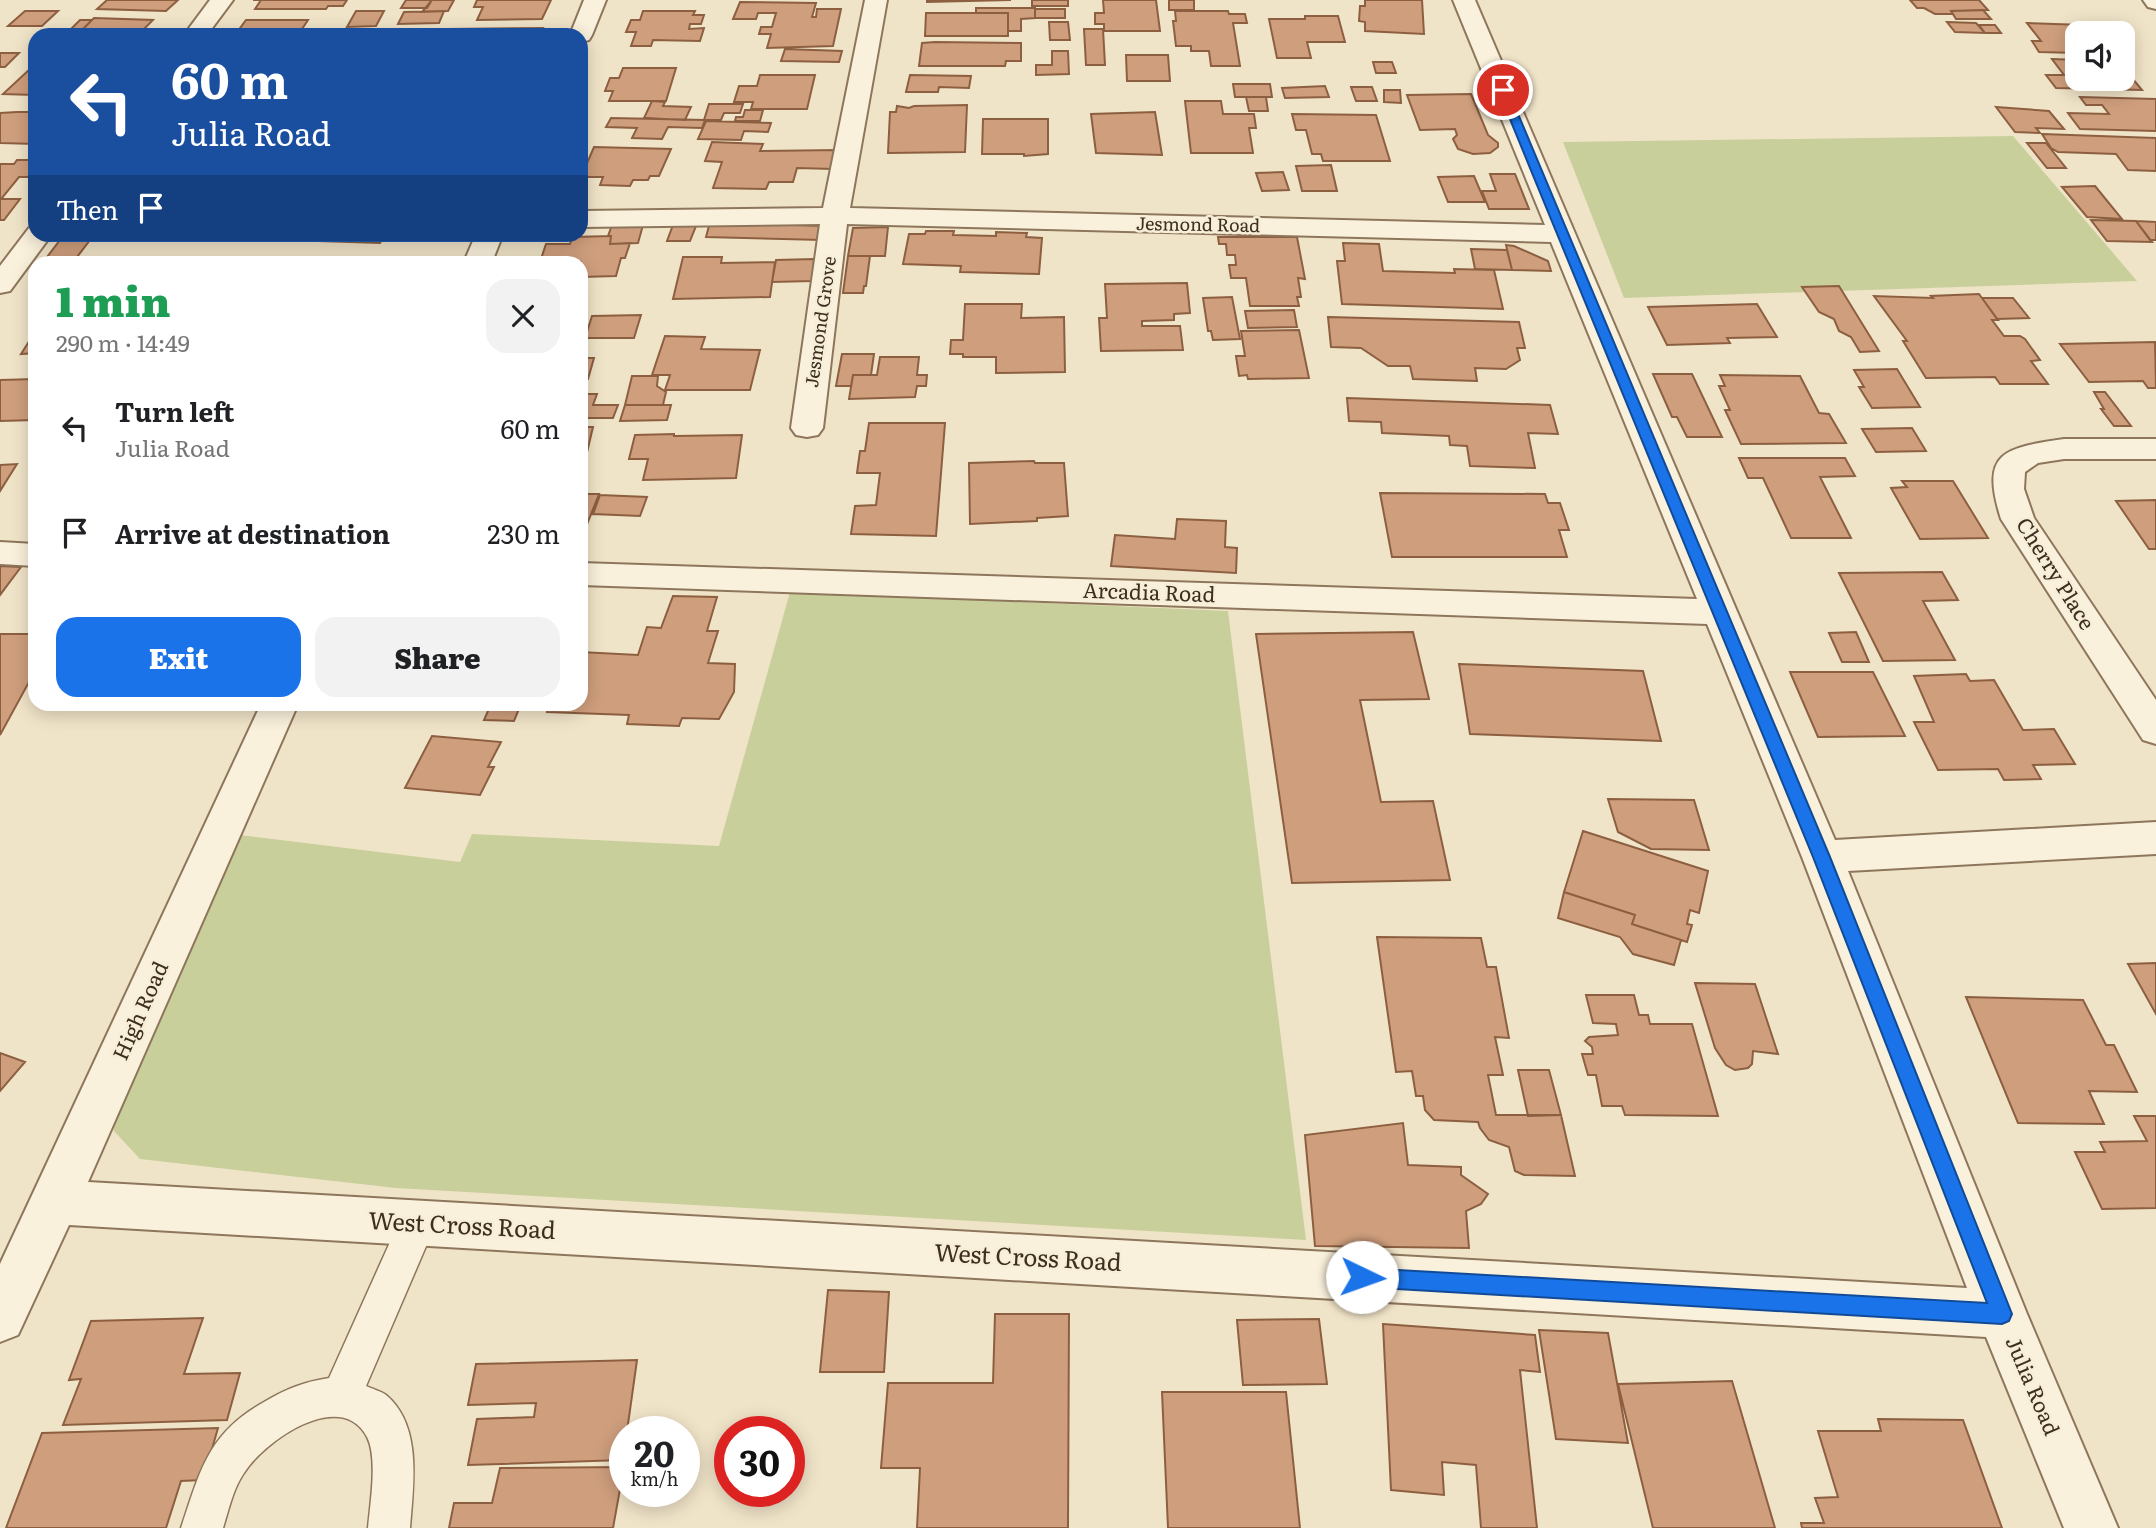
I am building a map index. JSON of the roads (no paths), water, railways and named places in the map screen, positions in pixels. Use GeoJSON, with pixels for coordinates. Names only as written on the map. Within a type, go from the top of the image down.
{"type":"FeatureCollection","features":[{"type":"Feature","properties":{"kind":"street"},"geometry":{"type":"LineString","coordinates":[[200,28],[222,0]]}},
{"type":"Feature","properties":{"kind":"street"},"geometry":{"type":"LineString","coordinates":[[584,28],[595,0]]}},
{"type":"Feature","properties":{"kind":"street"},"geometry":{"type":"LineString","coordinates":[[835,216],[876,0]]}},
{"type":"Feature","properties":{"kind":"street","name":"Julia Road"},"geometry":{"type":"LineString","coordinates":[[1464,0],[1822,857],[2002,1314],[2091,1528]]}},
{"type":"Feature","properties":{"kind":"street","name":"Jesmond Road"},"geometry":{"type":"LineString","coordinates":[[588,219],[835,216],[1560,234]]}},
{"type":"Feature","properties":{"kind":"street","name":"Jesmond Grove"},"geometry":{"type":"LineString","coordinates":[[807,428],[835,216]]}},
{"type":"Feature","properties":{"kind":"street"},"geometry":{"type":"LineString","coordinates":[[1,284],[33,242]]}},
{"type":"Feature","properties":{"kind":"street"},"geometry":{"type":"LineString","coordinates":[[1,284],[28,284]]}},
{"type":"Feature","properties":{"kind":"street","name":"Cherry Place"},"geometry":{"type":"LineString","coordinates":[[2156,449],[2064,449],[2029,454],[2009,468],[2008,489],[2018,519],[2156,730]]}},
{"type":"Feature","properties":{"kind":"street"},"geometry":{"type":"LineString","coordinates":[[0,553],[28,555]]}},
{"type":"Feature","properties":{"kind":"street","name":"Arcadia Road"},"geometry":{"type":"LineString","coordinates":[[588,574],[1718,611]]}},
{"type":"Feature","properties":{"kind":"street","name":"High Road"},"geometry":{"type":"LineString","coordinates":[[0,1318],[276,711]]}},
{"type":"Feature","properties":{"kind":"street"},"geometry":{"type":"LineString","coordinates":[[1822,857],[2156,838]]}},
{"type":"Feature","properties":{"kind":"street","name":"West Cross Road"},"geometry":{"type":"LineString","coordinates":[[55,1202],[2002,1314]]}},
{"type":"Feature","properties":{"kind":"lane"},"geometry":{"type":"LineString","coordinates":[[341,1396],[417,1223]]}},
{"type":"Feature","properties":{"kind":"lane"},"geometry":{"type":"LineString","coordinates":[[202,1528],[216,1484],[230,1457],[252,1431],[302,1402],[341,1396],[371,1409],[388,1430],[393,1472],[388,1528]]}}]}
